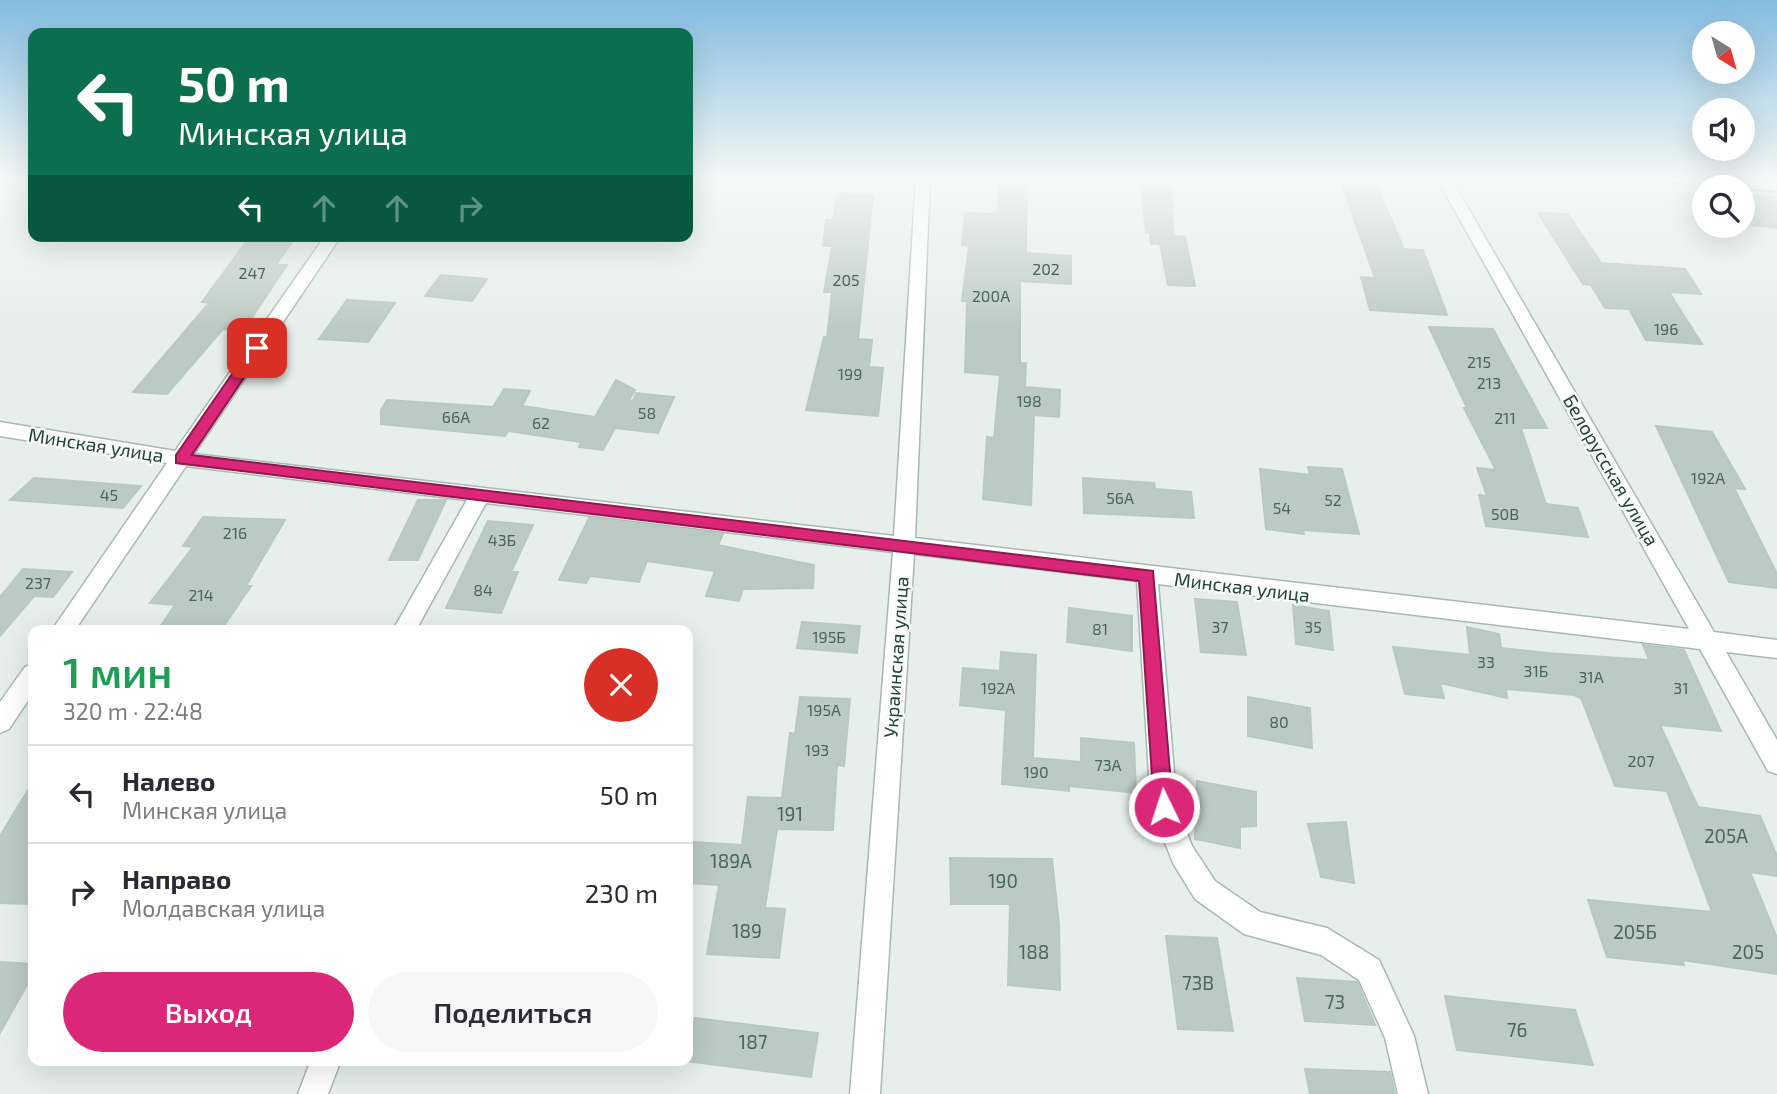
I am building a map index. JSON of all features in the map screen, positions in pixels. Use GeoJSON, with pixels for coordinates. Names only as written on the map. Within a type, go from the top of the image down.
{"type":"FeatureCollection","features":[{"type":"Feature","properties":{"kind":"street","name":"Украинская улица"},"geometry":{"type":"LineString","coordinates":[[865,1094],[904,546],[920,228]]}},
{"type":"Feature","properties":{"kind":"street","name":"Белорусская улица"},"geometry":{"type":"LineString","coordinates":[[1472,228],[1777,763]]}},
{"type":"Feature","properties":{"kind":"street"},"geometry":{"type":"LineString","coordinates":[[66,625],[328,242]]}},
{"type":"Feature","properties":{"kind":"street","name":"Минская улица"},"geometry":{"type":"LineString","coordinates":[[0,429],[182,459],[1777,649]]}},
{"type":"Feature","properties":{"kind":"street"},"geometry":{"type":"LineString","coordinates":[[407,625],[480,495]]}},
{"type":"Feature","properties":{"kind":"street"},"geometry":{"type":"LineString","coordinates":[[1147,576],[1164,807],[1182,854],[1205,890],[1254,924],[1327,942],[1369,970],[1399,1036],[1413,1094]]}},
{"type":"Feature","properties":{"kind":"street"},"geometry":{"type":"LineString","coordinates":[[0,722],[28,681]]}},
{"type":"Feature","properties":{"kind":"street"},"geometry":{"type":"LineString","coordinates":[[313,1094],[324,1066]]}},
{"type":"Feature","properties":{"kind":"building"},"geometry":{"type":"Polygon","coordinates":[[[825,228],[870,228],[858,339],[872,340],[869,367],[883,368],[878,416],[806,410],[824,337],[827,338],[832,292],[824,292],[832,246],[823,246],[825,228]]]}},
{"type":"Feature","properties":{"kind":"building"},"geometry":{"type":"Polygon","coordinates":[[[964,228],[1026,228],[1026,253],[1071,256],[1071,284],[1020,281],[1020,363],[1026,363],[1025,387],[1060,390],[1059,417],[1034,415],[1031,505],[983,499],[987,437],[994,438],[1000,375],[965,372],[967,301],[962,301],[969,246],[962,245],[964,228]]]}},
{"type":"Feature","properties":{"kind":"building"},"geometry":{"type":"Polygon","coordinates":[[[1146,228],[1173,228],[1173,236],[1185,237],[1195,286],[1168,285],[1160,244],[1151,244],[1150,233],[1146,233],[1146,228]]]}},
{"type":"Feature","properties":{"kind":"building"},"geometry":{"type":"Polygon","coordinates":[[[1357,228],[1395,228],[1404,249],[1423,250],[1447,315],[1370,310],[1361,277],[1375,278],[1357,228]]]}},
{"type":"Feature","properties":{"kind":"building"},"geometry":{"type":"Polygon","coordinates":[[[1548,228],[1577,228],[1601,263],[1685,269],[1701,294],[1669,292],[1702,344],[1646,340],[1629,309],[1605,308],[1591,285],[1583,284],[1548,228]]]}},
{"type":"Feature","properties":{"kind":"building"},"geometry":{"type":"Polygon","coordinates":[[[246,242],[292,242],[276,265],[287,265],[243,331],[223,329],[167,394],[133,392],[209,303],[202,302],[246,242]]]}},
{"type":"Feature","properties":{"kind":"building"},"geometry":{"type":"Polygon","coordinates":[[[441,275],[487,279],[472,301],[425,296],[441,275]]]}},
{"type":"Feature","properties":{"kind":"building"},"geometry":{"type":"Polygon","coordinates":[[[347,300],[395,303],[368,342],[319,339],[347,300]]]}},
{"type":"Feature","properties":{"kind":"building"},"geometry":{"type":"Polygon","coordinates":[[[1429,327],[1493,329],[1547,428],[1521,428],[1546,504],[1578,508],[1588,537],[1486,526],[1479,495],[1487,496],[1477,468],[1496,470],[1464,408],[1467,408],[1429,327]]]}},
{"type":"Feature","properties":{"kind":"building"},"geometry":{"type":"Polygon","coordinates":[[[616,380],[635,390],[629,400],[633,401],[636,393],[674,397],[658,433],[615,428],[603,450],[579,447],[581,442],[508,431],[505,436],[381,424],[381,410],[387,400],[493,407],[504,389],[530,391],[522,406],[595,417],[616,380]]]}},
{"type":"Feature","properties":{"kind":"building"},"geometry":{"type":"Polygon","coordinates":[[[1656,426],[1712,432],[1745,489],[1734,488],[1777,574],[1777,588],[1729,582],[1656,426]]]}},
{"type":"Feature","properties":{"kind":"building"},"geometry":{"type":"Polygon","coordinates":[[[1308,467],[1342,469],[1359,534],[1303,530],[1304,534],[1266,529],[1260,469],[1310,475],[1308,467]]]}},
{"type":"Feature","properties":{"kind":"building"},"geometry":{"type":"Polygon","coordinates":[[[34,478],[141,486],[123,508],[10,500],[34,478]]]}},
{"type":"Feature","properties":{"kind":"building"},"geometry":{"type":"Polygon","coordinates":[[[1083,478],[1154,483],[1155,489],[1191,492],[1194,518],[1084,513],[1083,478]]]}},
{"type":"Feature","properties":{"kind":"building"},"geometry":{"type":"Polygon","coordinates":[[[418,500],[446,500],[418,560],[389,560],[418,500]]]}},
{"type":"Feature","properties":{"kind":"building"},"geometry":{"type":"Polygon","coordinates":[[[203,517],[285,520],[246,586],[251,586],[224,625],[161,625],[175,605],[150,603],[193,547],[183,546],[203,517]]]}},
{"type":"Feature","properties":{"kind":"building"},"geometry":{"type":"Polygon","coordinates":[[[589,518],[723,534],[718,545],[814,565],[813,588],[743,589],[739,601],[706,596],[715,571],[647,561],[639,582],[590,576],[586,583],[559,580],[589,518]]]}},
{"type":"Feature","properties":{"kind":"building"},"geometry":{"type":"Polygon","coordinates":[[[488,521],[533,525],[511,572],[518,572],[501,613],[446,608],[488,521]]]}},
{"type":"Feature","properties":{"kind":"building"},"geometry":{"type":"Polygon","coordinates":[[[23,569],[72,572],[53,597],[34,596],[0,636],[0,597],[23,569]]]}},
{"type":"Feature","properties":{"kind":"building"},"geometry":{"type":"Polygon","coordinates":[[[1195,599],[1237,602],[1246,655],[1201,652],[1195,599]]]}},
{"type":"Feature","properties":{"kind":"building"},"geometry":{"type":"Polygon","coordinates":[[[1293,605],[1329,611],[1333,650],[1296,644],[1293,605]]]}},
{"type":"Feature","properties":{"kind":"building"},"geometry":{"type":"Polygon","coordinates":[[[1069,608],[1132,616],[1132,651],[1067,642],[1069,608]]]}},
{"type":"Feature","properties":{"kind":"building"},"geometry":{"type":"Polygon","coordinates":[[[802,622],[860,626],[857,653],[797,648],[802,622]]]}},
{"type":"Feature","properties":{"kind":"building"},"geometry":{"type":"Polygon","coordinates":[[[1467,627],[1499,634],[1501,648],[1548,653],[1649,660],[1643,645],[1684,650],[1721,731],[1660,725],[1698,807],[1760,816],[1777,856],[1777,876],[1750,872],[1777,938],[1777,974],[1682,960],[1684,965],[1607,957],[1588,900],[1712,912],[1667,791],[1615,786],[1581,698],[1574,695],[1506,689],[1507,698],[1440,683],[1444,698],[1405,694],[1393,647],[1470,655],[1467,627]]]}},
{"type":"Feature","properties":{"kind":"building"},"geometry":{"type":"Polygon","coordinates":[[[1001,652],[1036,655],[1033,758],[1081,762],[1081,738],[1134,743],[1136,793],[1069,786],[1069,791],[1002,784],[1006,710],[960,705],[963,668],[1000,671],[1001,652]]]}},
{"type":"Feature","properties":{"kind":"building"},"geometry":{"type":"Polygon","coordinates":[[[800,697],[850,699],[844,766],[837,765],[833,830],[777,829],[765,908],[785,909],[779,958],[707,954],[719,885],[693,883],[694,842],[742,845],[748,797],[782,798],[790,733],[795,734],[800,697]]]}},
{"type":"Feature","properties":{"kind":"building"},"geometry":{"type":"Polygon","coordinates":[[[1248,697],[1310,708],[1312,748],[1248,736],[1248,697]]]}},
{"type":"Feature","properties":{"kind":"building"},"geometry":{"type":"Polygon","coordinates":[[[1197,781],[1256,792],[1256,826],[1240,827],[1240,848],[1195,839],[1197,781]]]}},
{"type":"Feature","properties":{"kind":"building"},"geometry":{"type":"Polygon","coordinates":[[[28,790],[28,904],[0,903],[0,836],[28,790]]]}},
{"type":"Feature","properties":{"kind":"building"},"geometry":{"type":"Polygon","coordinates":[[[1346,822],[1354,883],[1321,877],[1308,824],[1346,822]]]}},
{"type":"Feature","properties":{"kind":"building"},"geometry":{"type":"Polygon","coordinates":[[[950,858],[1052,859],[1059,925],[1060,990],[1008,985],[1010,904],[951,904],[950,858]]]}},
{"type":"Feature","properties":{"kind":"building"},"geometry":{"type":"Polygon","coordinates":[[[1166,936],[1217,938],[1233,1031],[1178,1029],[1166,936]]]}},
{"type":"Feature","properties":{"kind":"building"},"geometry":{"type":"Polygon","coordinates":[[[0,962],[28,964],[28,983],[0,1033],[0,962]]]}},
{"type":"Feature","properties":{"kind":"building"},"geometry":{"type":"Polygon","coordinates":[[[1297,978],[1357,982],[1375,1025],[1305,1021],[1297,978]]]}},
{"type":"Feature","properties":{"kind":"building"},"geometry":{"type":"Polygon","coordinates":[[[1445,996],[1575,1010],[1593,1065],[1457,1050],[1445,996]]]}},
{"type":"Feature","properties":{"kind":"building"},"geometry":{"type":"Polygon","coordinates":[[[695,1018],[818,1033],[811,1077],[693,1062],[695,1018]]]}},
{"type":"Feature","properties":{"kind":"building"},"geometry":{"type":"Polygon","coordinates":[[[1305,1069],[1390,1072],[1395,1094],[1310,1094],[1305,1069]]]}},
{"type":"Feature","properties":{"kind":"route"},"geometry":{"type":"LineString","coordinates":[[257,348],[182,459],[1147,576],[1164,807]]}}]}
